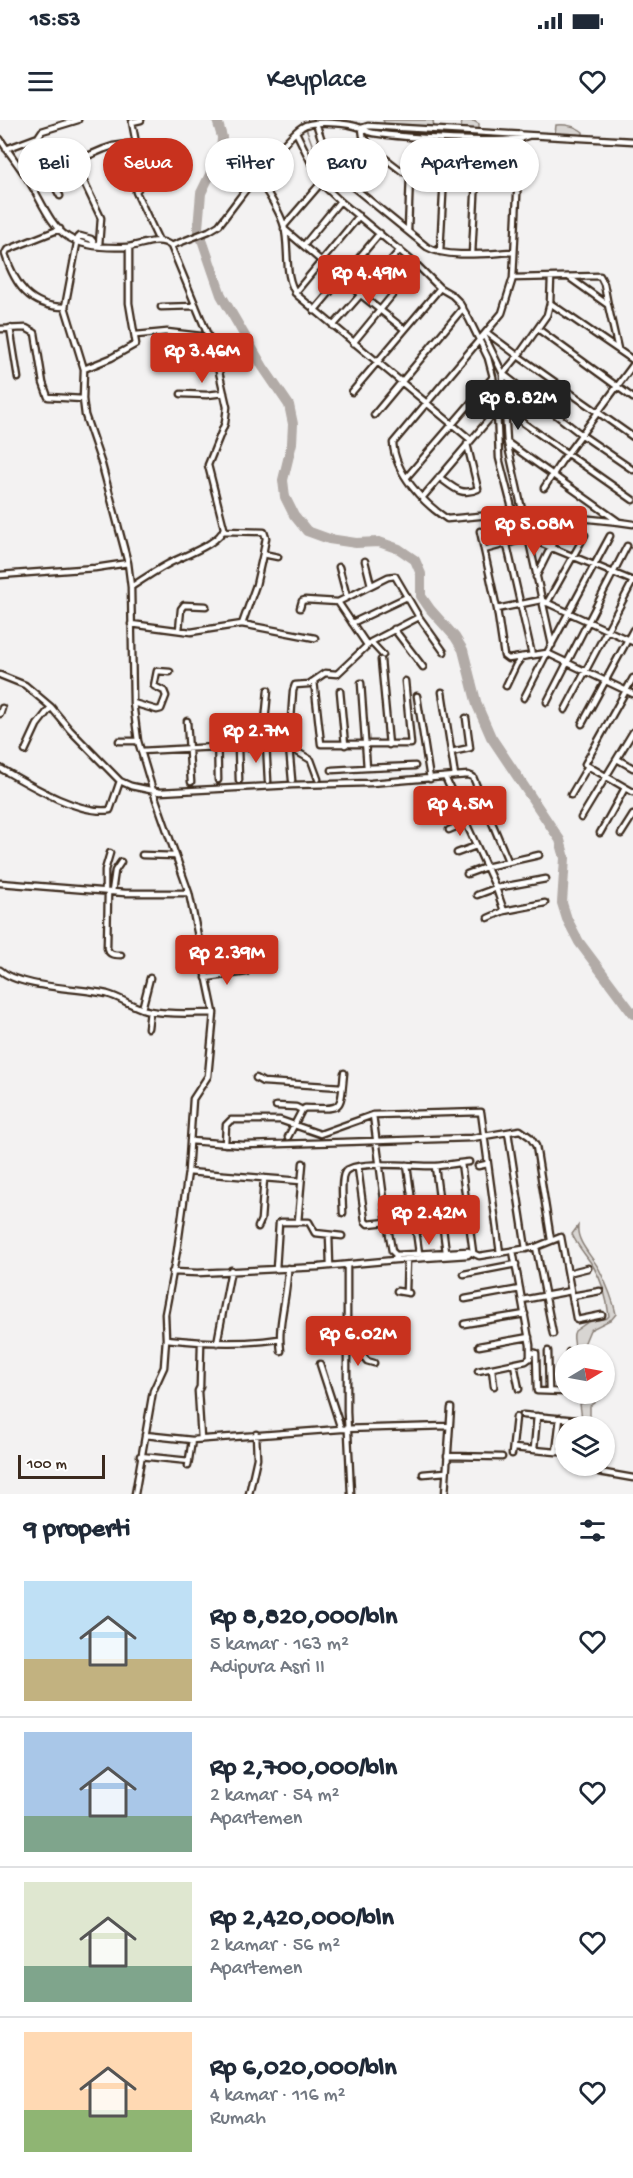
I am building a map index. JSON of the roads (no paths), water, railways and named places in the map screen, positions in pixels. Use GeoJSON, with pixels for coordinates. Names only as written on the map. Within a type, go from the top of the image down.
{"type":"FeatureCollection","features":[{"type":"Feature","properties":{"kind":"street"},"geometry":{"type":"LineString","coordinates":[[6,149],[38,137],[42,131],[78,120]]}},
{"type":"Feature","properties":{"kind":"street"},"geometry":{"type":"LineString","coordinates":[[135,138],[132,122],[141,120]]}},
{"type":"Feature","properties":{"kind":"street"},"geometry":{"type":"LineString","coordinates":[[316,123],[329,162],[336,173],[428,247],[440,252],[472,254],[513,252]]}},
{"type":"Feature","properties":{"kind":"street"},"geometry":{"type":"LineString","coordinates":[[291,138],[304,124],[316,123],[362,128],[368,132],[387,135],[477,140],[528,136],[633,141]]}},
{"type":"Feature","properties":{"kind":"street"},"geometry":{"type":"LineString","coordinates":[[362,128],[363,136],[373,149],[400,169]]}},
{"type":"Feature","properties":{"kind":"street"},"geometry":{"type":"LineString","coordinates":[[296,132],[306,152]]}},
{"type":"Feature","properties":{"kind":"street"},"geometry":{"type":"LineString","coordinates":[[0,139],[18,166]]}},
{"type":"Feature","properties":{"kind":"street"},"geometry":{"type":"LineString","coordinates":[[36,192],[60,229],[67,237],[77,242]]}},
{"type":"Feature","properties":{"kind":"street"},"geometry":{"type":"LineString","coordinates":[[58,192],[60,196]]}},
{"type":"Feature","properties":{"kind":"street"},"geometry":{"type":"LineString","coordinates":[[89,192],[101,218],[97,245]]}},
{"type":"Feature","properties":{"kind":"street"},"geometry":{"type":"LineString","coordinates":[[136,192],[159,241]]}},
{"type":"Feature","properties":{"kind":"street"},"geometry":{"type":"LineString","coordinates":[[171,246],[219,225],[245,192]]}},
{"type":"Feature","properties":{"kind":"street"},"geometry":{"type":"LineString","coordinates":[[265,192],[284,228],[290,278],[295,293],[451,423],[469,442],[478,489],[471,492],[458,492],[440,477]]}},
{"type":"Feature","properties":{"kind":"street"},"geometry":{"type":"LineString","coordinates":[[284,228],[314,192]]}},
{"type":"Feature","properties":{"kind":"street"},"geometry":{"type":"LineString","coordinates":[[330,192],[400,250],[440,288],[452,295],[463,308],[488,358],[493,377],[497,410],[498,458],[513,513]]}},
{"type":"Feature","properties":{"kind":"street"},"geometry":{"type":"LineString","coordinates":[[408,231],[409,192]]}},
{"type":"Feature","properties":{"kind":"street"},"geometry":{"type":"LineString","coordinates":[[440,252],[443,192]]}},
{"type":"Feature","properties":{"kind":"street"},"geometry":{"type":"LineString","coordinates":[[472,254],[475,192]]}},
{"type":"Feature","properties":{"kind":"street"},"geometry":{"type":"LineString","coordinates":[[518,192],[513,278],[502,313],[393,444],[406,478],[414,490],[449,519],[522,512],[633,524]]}},
{"type":"Feature","properties":{"kind":"street"},"geometry":{"type":"LineString","coordinates":[[304,245],[340,201]]}},
{"type":"Feature","properties":{"kind":"street"},"geometry":{"type":"LineString","coordinates":[[295,293],[359,216]]}},
{"type":"Feature","properties":{"kind":"street"},"geometry":{"type":"LineString","coordinates":[[284,228],[404,329]]}},
{"type":"Feature","properties":{"kind":"street"},"geometry":{"type":"LineString","coordinates":[[1,247],[7,250],[60,229]]}},
{"type":"Feature","properties":{"kind":"street"},"geometry":{"type":"LineString","coordinates":[[315,311],[380,233]]}},
{"type":"Feature","properties":{"kind":"street"},"geometry":{"type":"LineString","coordinates":[[135,1494],[153,1391],[164,1367],[165,1314],[188,1172],[193,1099],[208,1076],[214,1013],[189,893],[138,741],[134,703],[128,563],[102,465],[85,415],[84,369],[65,307],[80,236],[90,238],[97,245],[129,247],[159,241],[171,246],[209,337],[227,407],[225,423],[208,465],[225,523],[224,531]]}},
{"type":"Feature","properties":{"kind":"street"},"geometry":{"type":"LineString","coordinates":[[84,369],[130,349],[136,344],[129,303],[129,247]]}},
{"type":"Feature","properties":{"kind":"street"},"geometry":{"type":"LineString","coordinates":[[7,250],[6,256],[27,294],[47,306],[65,307]]}},
{"type":"Feature","properties":{"kind":"street"},"geometry":{"type":"LineString","coordinates":[[333,326],[400,250]]}},
{"type":"Feature","properties":{"kind":"street"},"geometry":{"type":"LineString","coordinates":[[353,343],[417,265]]}},
{"type":"Feature","properties":{"kind":"street"},"geometry":{"type":"LineString","coordinates":[[513,278],[600,276],[604,284],[618,349]]}},
{"type":"Feature","properties":{"kind":"street"},"geometry":{"type":"LineString","coordinates":[[503,374],[547,315],[551,278]]}},
{"type":"Feature","properties":{"kind":"street"},"geometry":{"type":"LineString","coordinates":[[570,278],[608,305]]}},
{"type":"Feature","properties":{"kind":"street"},"geometry":{"type":"LineString","coordinates":[[352,392],[440,288]]}},
{"type":"Feature","properties":{"kind":"street"},"geometry":{"type":"LineString","coordinates":[[550,303],[633,360]]}},
{"type":"Feature","properties":{"kind":"street"},"geometry":{"type":"LineString","coordinates":[[161,307],[196,306]]}},
{"type":"Feature","properties":{"kind":"street"},"geometry":{"type":"LineString","coordinates":[[374,415],[463,308]]}},
{"type":"Feature","properties":{"kind":"street"},"geometry":{"type":"LineString","coordinates":[[10,328],[18,378]]}},
{"type":"Feature","properties":{"kind":"street"},"geometry":{"type":"LineString","coordinates":[[0,329],[26,328],[35,333],[43,383],[48,397],[84,394]]}},
{"type":"Feature","properties":{"kind":"street"},"geometry":{"type":"LineString","coordinates":[[538,329],[633,398]]}},
{"type":"Feature","properties":{"kind":"street"},"geometry":{"type":"LineString","coordinates":[[136,334],[167,332],[209,337]]}},
{"type":"Feature","properties":{"kind":"street"},"geometry":{"type":"LineString","coordinates":[[485,334],[633,437]]}},
{"type":"Feature","properties":{"kind":"street"},"geometry":{"type":"LineString","coordinates":[[485,334],[503,374],[507,442],[552,645]]}},
{"type":"Feature","properties":{"kind":"street"},"geometry":{"type":"LineString","coordinates":[[544,488],[633,366]]}},
{"type":"Feature","properties":{"kind":"street"},"geometry":{"type":"LineString","coordinates":[[503,374],[582,435],[633,470]]}},
{"type":"Feature","properties":{"kind":"street"},"geometry":{"type":"LineString","coordinates":[[406,478],[451,423],[493,377]]}},
{"type":"Feature","properties":{"kind":"street"},"geometry":{"type":"LineString","coordinates":[[181,394],[224,393]]}},
{"type":"Feature","properties":{"kind":"street"},"geometry":{"type":"LineString","coordinates":[[422,498],[497,410]]}},
{"type":"Feature","properties":{"kind":"street"},"geometry":{"type":"LineString","coordinates":[[505,410],[633,500]]}},
{"type":"Feature","properties":{"kind":"street"},"geometry":{"type":"LineString","coordinates":[[507,442],[619,522]]}},
{"type":"Feature","properties":{"kind":"street"},"geometry":{"type":"LineString","coordinates":[[130,587],[203,546],[224,531],[261,531],[266,538],[263,554],[256,585],[242,624]]}},
{"type":"Feature","properties":{"kind":"street"},"geometry":{"type":"LineString","coordinates":[[480,531],[497,609],[504,656],[508,659],[547,653],[633,694]]}},
{"type":"Feature","properties":{"kind":"street"},"geometry":{"type":"LineString","coordinates":[[536,577],[558,532]]}},
{"type":"Feature","properties":{"kind":"street"},"geometry":{"type":"LineString","coordinates":[[547,603],[585,535]]}},
{"type":"Feature","properties":{"kind":"street"},"geometry":{"type":"LineString","coordinates":[[524,698],[610,536]]}},
{"type":"Feature","properties":{"kind":"street"},"geometry":{"type":"LineString","coordinates":[[484,550],[528,538],[633,581],[565,710]]}},
{"type":"Feature","properties":{"kind":"street"},"geometry":{"type":"LineString","coordinates":[[507,545],[532,655]]}},
{"type":"Feature","properties":{"kind":"street"},"geometry":{"type":"LineString","coordinates":[[547,702],[627,546]]}},
{"type":"Feature","properties":{"kind":"street"},"geometry":{"type":"LineString","coordinates":[[263,554],[278,557]]}},
{"type":"Feature","properties":{"kind":"street"},"geometry":{"type":"LineString","coordinates":[[364,561],[371,585]]}},
{"type":"Feature","properties":{"kind":"street"},"geometry":{"type":"LineString","coordinates":[[0,575],[95,568],[128,563]]}},
{"type":"Feature","properties":{"kind":"street"},"geometry":{"type":"LineString","coordinates":[[339,567],[347,597]]}},
{"type":"Feature","properties":{"kind":"street"},"geometry":{"type":"LineString","coordinates":[[300,608],[302,601],[305,600],[338,602],[388,577],[395,576],[419,617],[444,652]]}},
{"type":"Feature","properties":{"kind":"street"},"geometry":{"type":"LineString","coordinates":[[352,623],[407,597]]}},
{"type":"Feature","properties":{"kind":"street"},"geometry":{"type":"LineString","coordinates":[[497,609],[541,600],[630,641]]}},
{"type":"Feature","properties":{"kind":"street"},"geometry":{"type":"LineString","coordinates":[[338,602],[352,623],[382,657],[389,745]]}},
{"type":"Feature","properties":{"kind":"street"},"geometry":{"type":"LineString","coordinates":[[179,630],[182,606],[185,604],[206,606]]}},
{"type":"Feature","properties":{"kind":"street"},"geometry":{"type":"LineString","coordinates":[[292,780],[290,747],[295,685],[309,684],[325,673],[337,674],[369,643],[419,617]]}},
{"type":"Feature","properties":{"kind":"street"},"geometry":{"type":"LineString","coordinates":[[131,624],[190,632],[242,624],[315,638]]}},
{"type":"Feature","properties":{"kind":"street"},"geometry":{"type":"LineString","coordinates":[[394,629],[423,667]]}},
{"type":"Feature","properties":{"kind":"street"},"geometry":{"type":"LineString","coordinates":[[582,724],[630,641],[633,630]]}},
{"type":"Feature","properties":{"kind":"street"},"geometry":{"type":"LineString","coordinates":[[506,686],[522,657]]}},
{"type":"Feature","properties":{"kind":"street"},"geometry":{"type":"LineString","coordinates":[[134,703],[157,710],[161,709],[166,696],[164,691],[154,686],[157,671],[170,672]]}},
{"type":"Feature","properties":{"kind":"street"},"geometry":{"type":"LineString","coordinates":[[0,675],[21,682],[51,707],[120,781],[131,786],[153,790],[371,783],[468,775],[473,777],[508,861]]}},
{"type":"Feature","properties":{"kind":"street"},"geometry":{"type":"LineString","coordinates":[[633,678],[585,765],[633,792]]}},
{"type":"Feature","properties":{"kind":"street"},"geometry":{"type":"LineString","coordinates":[[314,681],[321,744],[345,745],[411,744],[405,681]]}},
{"type":"Feature","properties":{"kind":"street"},"geometry":{"type":"LineString","coordinates":[[361,683],[367,768]]}},
{"type":"Feature","properties":{"kind":"street"},"geometry":{"type":"LineString","coordinates":[[268,690],[266,722],[268,781]]}},
{"type":"Feature","properties":{"kind":"street"},"geometry":{"type":"LineString","coordinates":[[340,691],[345,745]]}},
{"type":"Feature","properties":{"kind":"street"},"geometry":{"type":"LineString","coordinates":[[442,692],[455,776]]}},
{"type":"Feature","properties":{"kind":"street"},"geometry":{"type":"LineString","coordinates":[[417,696],[430,778]]}},
{"type":"Feature","properties":{"kind":"street"},"geometry":{"type":"LineString","coordinates":[[25,751],[37,725],[51,707]]}},
{"type":"Feature","properties":{"kind":"street"},"geometry":{"type":"LineString","coordinates":[[0,714],[2,708]]}},
{"type":"Feature","properties":{"kind":"street"},"geometry":{"type":"LineString","coordinates":[[451,752],[470,748],[466,717]]}},
{"type":"Feature","properties":{"kind":"street"},"geometry":{"type":"LineString","coordinates":[[187,721],[191,782]]}},
{"type":"Feature","properties":{"kind":"street"},"geometry":{"type":"LineString","coordinates":[[218,780],[216,723],[218,721],[266,722]]}},
{"type":"Feature","properties":{"kind":"street"},"geometry":{"type":"LineString","coordinates":[[581,818],[631,739],[633,732]]}},
{"type":"Feature","properties":{"kind":"street"},"geometry":{"type":"LineString","coordinates":[[119,741],[138,741]]}},
{"type":"Feature","properties":{"kind":"street"},"geometry":{"type":"LineString","coordinates":[[141,751],[216,747],[290,747],[311,760],[318,779]]}},
{"type":"Feature","properties":{"kind":"street"},"geometry":{"type":"LineString","coordinates":[[238,747],[239,780]]}},
{"type":"Feature","properties":{"kind":"street"},"geometry":{"type":"LineString","coordinates":[[617,759],[633,768]]}},
{"type":"Feature","properties":{"kind":"street"},"geometry":{"type":"LineString","coordinates":[[332,770],[415,766]]}},
{"type":"Feature","properties":{"kind":"street"},"geometry":{"type":"LineString","coordinates":[[571,795],[588,766]]}},
{"type":"Feature","properties":{"kind":"street"},"geometry":{"type":"LineString","coordinates":[[0,768],[48,795],[106,811],[111,810],[120,781]]}},
{"type":"Feature","properties":{"kind":"street"},"geometry":{"type":"LineString","coordinates":[[445,777],[496,888],[504,911]]}},
{"type":"Feature","properties":{"kind":"street"},"geometry":{"type":"LineString","coordinates":[[600,833],[625,788]]}},
{"type":"Feature","properties":{"kind":"street"},"geometry":{"type":"LineString","coordinates":[[444,805],[455,800]]}},
{"type":"Feature","properties":{"kind":"street"},"geometry":{"type":"LineString","coordinates":[[621,834],[633,815]]}},
{"type":"Feature","properties":{"kind":"street"},"geometry":{"type":"LineString","coordinates":[[449,830],[465,823]]}},
{"type":"Feature","properties":{"kind":"street"},"geometry":{"type":"LineString","coordinates":[[457,854],[476,846]]}},
{"type":"Feature","properties":{"kind":"street"},"geometry":{"type":"LineString","coordinates":[[110,853],[105,870],[108,892],[107,948],[112,954],[121,955]]}},
{"type":"Feature","properties":{"kind":"street"},"geometry":{"type":"LineString","coordinates":[[142,855],[176,856]]}},
{"type":"Feature","properties":{"kind":"street"},"geometry":{"type":"LineString","coordinates":[[467,874],[508,861],[539,855]]}},
{"type":"Feature","properties":{"kind":"street"},"geometry":{"type":"LineString","coordinates":[[108,892],[115,871],[121,862]]}},
{"type":"Feature","properties":{"kind":"street"},"geometry":{"type":"LineString","coordinates":[[477,895],[496,888],[546,879]]}},
{"type":"Feature","properties":{"kind":"street"},"geometry":{"type":"LineString","coordinates":[[0,883],[108,892],[189,893]]}},
{"type":"Feature","properties":{"kind":"street"},"geometry":{"type":"LineString","coordinates":[[488,918],[504,911],[545,903]]}},
{"type":"Feature","properties":{"kind":"street"},"geometry":{"type":"LineString","coordinates":[[0,970],[13,977],[42,984],[106,994],[150,1011],[179,1014],[214,1013]]}},
{"type":"Feature","properties":{"kind":"street"},"geometry":{"type":"LineString","coordinates":[[206,978],[246,972]]}},
{"type":"Feature","properties":{"kind":"street"},"geometry":{"type":"LineString","coordinates":[[142,1009],[150,978]]}},
{"type":"Feature","properties":{"kind":"street"},"geometry":{"type":"LineString","coordinates":[[148,1028],[150,1011]]}},
{"type":"Feature","properties":{"kind":"street"},"geometry":{"type":"LineString","coordinates":[[288,1137],[293,1124],[305,1108],[334,1109],[338,1107],[344,1073]]}},
{"type":"Feature","properties":{"kind":"street"},"geometry":{"type":"LineString","coordinates":[[256,1078],[263,1082],[342,1087]]}},
{"type":"Feature","properties":{"kind":"street"},"geometry":{"type":"LineString","coordinates":[[276,1106],[296,1107],[303,1110]]}},
{"type":"Feature","properties":{"kind":"street"},"geometry":{"type":"LineString","coordinates":[[225,1144],[226,1127],[231,1120],[280,1120],[320,1134],[373,1115],[480,1112],[500,1253]]}},
{"type":"Feature","properties":{"kind":"street"},"geometry":{"type":"LineString","coordinates":[[373,1115],[387,1222],[392,1251],[396,1257]]}},
{"type":"Feature","properties":{"kind":"street"},"geometry":{"type":"LineString","coordinates":[[286,1121],[288,1144]]}},
{"type":"Feature","properties":{"kind":"street"},"geometry":{"type":"LineString","coordinates":[[189,1141],[225,1144],[288,1144],[484,1137],[524,1131],[536,1146],[551,1240]]}},
{"type":"Feature","properties":{"kind":"street"},"geometry":{"type":"LineString","coordinates":[[508,1132],[526,1249]]}},
{"type":"Feature","properties":{"kind":"street"},"geometry":{"type":"LineString","coordinates":[[320,1134],[322,1142]]}},
{"type":"Feature","properties":{"kind":"street"},"geometry":{"type":"LineString","coordinates":[[344,1213],[343,1175],[348,1169],[379,1164],[435,1166],[468,1162]]}},
{"type":"Feature","properties":{"kind":"street"},"geometry":{"type":"LineString","coordinates":[[298,1222],[303,1163]]}},
{"type":"Feature","properties":{"kind":"street"},"geometry":{"type":"LineString","coordinates":[[461,1163],[472,1252]]}},
{"type":"Feature","properties":{"kind":"street"},"geometry":{"type":"LineString","coordinates":[[478,1166],[487,1164]]}},
{"type":"Feature","properties":{"kind":"street"},"geometry":{"type":"LineString","coordinates":[[407,1165],[418,1253]]}},
{"type":"Feature","properties":{"kind":"street"},"geometry":{"type":"LineString","coordinates":[[435,1166],[446,1252]]}},
{"type":"Feature","properties":{"kind":"street"},"geometry":{"type":"LineString","coordinates":[[358,1168],[365,1221],[368,1224],[387,1222]]}},
{"type":"Feature","properties":{"kind":"street"},"geometry":{"type":"LineString","coordinates":[[188,1172],[301,1181]]}},
{"type":"Feature","properties":{"kind":"street"},"geometry":{"type":"LineString","coordinates":[[258,1227],[261,1220],[264,1178]]}},
{"type":"Feature","properties":{"kind":"street"},"geometry":{"type":"LineString","coordinates":[[276,1269],[279,1223],[309,1222],[315,1233],[342,1236]]}},
{"type":"Feature","properties":{"kind":"street"},"geometry":{"type":"LineString","coordinates":[[329,1235],[330,1266]]}},
{"type":"Feature","properties":{"kind":"street"},"geometry":{"type":"LineString","coordinates":[[407,1257],[418,1253],[468,1251],[479,1256],[536,1247],[561,1237],[576,1319],[602,1315]]}},
{"type":"Feature","properties":{"kind":"street"},"geometry":{"type":"LineString","coordinates":[[536,1247],[553,1334]]}},
{"type":"Feature","properties":{"kind":"street"},"geometry":{"type":"LineString","coordinates":[[478,1371],[529,1360],[529,1337],[513,1251]]}},
{"type":"Feature","properties":{"kind":"street"},"geometry":{"type":"LineString","coordinates":[[172,1272],[347,1265],[396,1257],[468,1255],[472,1252]]}},
{"type":"Feature","properties":{"kind":"street"},"geometry":{"type":"LineString","coordinates":[[396,1291],[407,1292],[407,1257]]}},
{"type":"Feature","properties":{"kind":"street"},"geometry":{"type":"LineString","coordinates":[[464,1274],[516,1264]]}},
{"type":"Feature","properties":{"kind":"street"},"geometry":{"type":"LineString","coordinates":[[347,1265],[351,1494]]}},
{"type":"Feature","properties":{"kind":"street"},"geometry":{"type":"LineString","coordinates":[[281,1351],[279,1329],[287,1294],[288,1268]]}},
{"type":"Feature","properties":{"kind":"street"},"geometry":{"type":"LineString","coordinates":[[568,1273],[588,1268]]}},
{"type":"Feature","properties":{"kind":"street"},"geometry":{"type":"LineString","coordinates":[[217,1343],[231,1270]]}},
{"type":"Feature","properties":{"kind":"street"},"geometry":{"type":"LineString","coordinates":[[465,1299],[520,1289]]}},
{"type":"Feature","properties":{"kind":"street"},"geometry":{"type":"LineString","coordinates":[[522,1300],[600,1291]]}},
{"type":"Feature","properties":{"kind":"street"},"geometry":{"type":"LineString","coordinates":[[464,1324],[525,1314]]}},
{"type":"Feature","properties":{"kind":"street"},"geometry":{"type":"LineString","coordinates":[[479,1346],[529,1337]]}},
{"type":"Feature","properties":{"kind":"street"},"geometry":{"type":"LineString","coordinates":[[166,1339],[217,1343],[279,1339]]}},
{"type":"Feature","properties":{"kind":"street"},"geometry":{"type":"LineString","coordinates":[[201,1342],[198,1392],[201,1439]]}},
{"type":"Feature","properties":{"kind":"street"},"geometry":{"type":"LineString","coordinates":[[347,1349],[361,1353],[367,1361],[374,1363]]}},
{"type":"Feature","properties":{"kind":"street"},"geometry":{"type":"LineString","coordinates":[[548,1351],[549,1391]]}},
{"type":"Feature","properties":{"kind":"street"},"geometry":{"type":"LineString","coordinates":[[530,1352],[536,1353],[537,1391],[555,1391]]}},
{"type":"Feature","properties":{"kind":"street"},"geometry":{"type":"LineString","coordinates":[[320,1364],[341,1429]]}},
{"type":"Feature","properties":{"kind":"street"},"geometry":{"type":"LineString","coordinates":[[514,1364],[519,1389]]}},
{"type":"Feature","properties":{"kind":"street"},"geometry":{"type":"LineString","coordinates":[[492,1369],[494,1386]]}},
{"type":"Feature","properties":{"kind":"street"},"geometry":{"type":"LineString","coordinates":[[445,1494],[451,1408]]}},
{"type":"Feature","properties":{"kind":"street"},"geometry":{"type":"LineString","coordinates":[[523,1415],[555,1418]]}},
{"type":"Feature","properties":{"kind":"street"},"geometry":{"type":"LineString","coordinates":[[534,1449],[537,1416]]}},
{"type":"Feature","properties":{"kind":"street"},"geometry":{"type":"LineString","coordinates":[[512,1454],[516,1417]]}},
{"type":"Feature","properties":{"kind":"street"},"geometry":{"type":"LineString","coordinates":[[145,1435],[192,1440],[349,1428],[448,1426]]}},
{"type":"Feature","properties":{"kind":"street"},"geometry":{"type":"LineString","coordinates":[[249,1494],[257,1458],[256,1434]]}},
{"type":"Feature","properties":{"kind":"street"},"geometry":{"type":"LineString","coordinates":[[140,1456],[189,1463],[192,1440]]}},
{"type":"Feature","properties":{"kind":"street"},"geometry":{"type":"LineString","coordinates":[[513,1448],[555,1452]]}},
{"type":"Feature","properties":{"kind":"street"},"geometry":{"type":"LineString","coordinates":[[447,1456],[502,1457]]}},
{"type":"Feature","properties":{"kind":"street"},"geometry":{"type":"LineString","coordinates":[[423,1474],[446,1472]]}},
{"type":"Feature","properties":{"kind":"street"},"geometry":{"type":"LineString","coordinates":[[615,1475],[633,1478]]}},
{"type":"Feature","properties":{"kind":"waterway"},"geometry":{"type":"LineString","coordinates":[[217,120],[222,137],[221,152],[201,193],[198,228],[221,295],[263,367],[289,405],[293,424],[292,443],[283,480],[285,497],[294,515],[307,531],[329,539],[356,543],[379,542],[399,549],[415,560],[421,574],[421,596],[463,650],[477,705],[491,737],[560,840],[565,858],[562,903],[567,919],[579,942],[633,1014]]}},
{"type":"Feature","properties":{"kind":"waterway"},"geometry":{"type":"LineString","coordinates":[[306,128],[310,138]]}}]}
